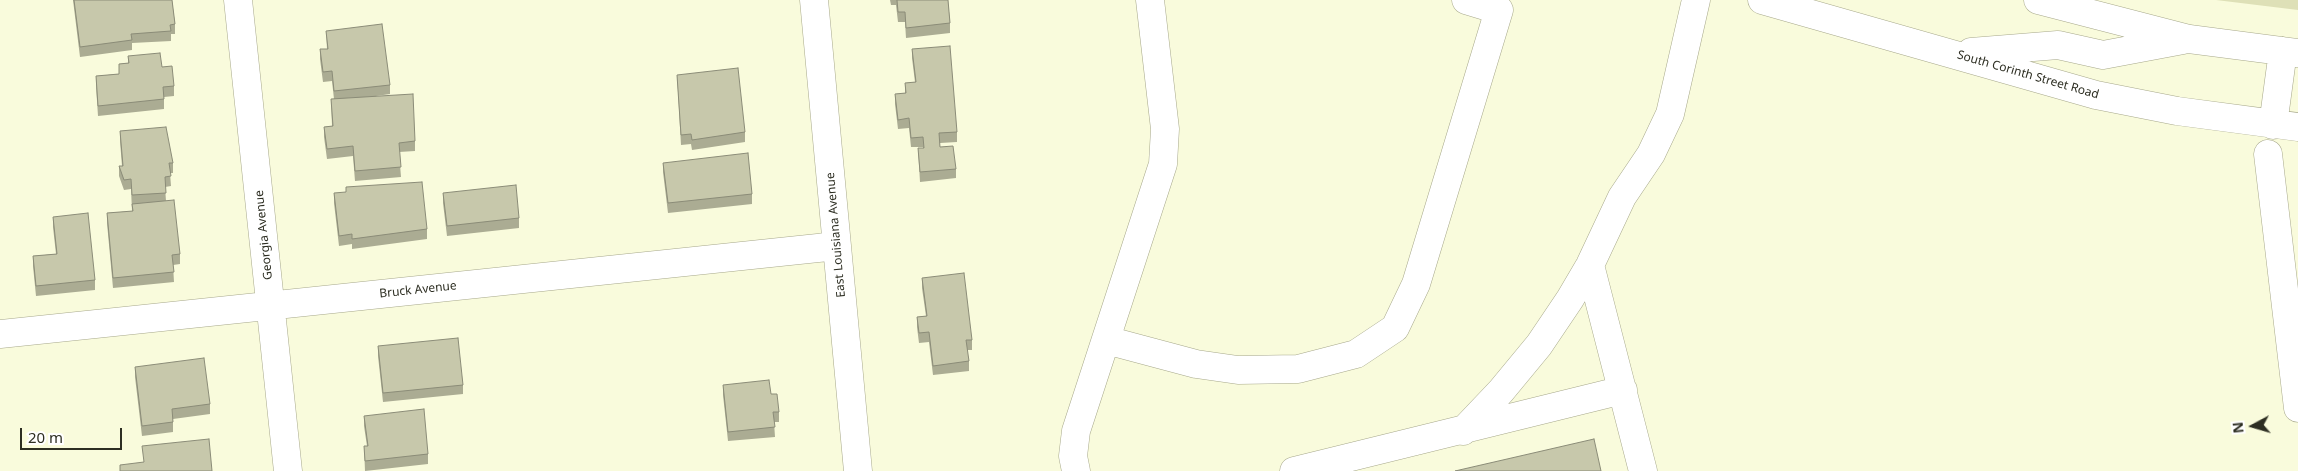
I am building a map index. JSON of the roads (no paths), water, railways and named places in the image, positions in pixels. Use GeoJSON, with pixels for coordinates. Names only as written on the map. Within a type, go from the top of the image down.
{"type":"FeatureCollection","features":[{"type":"Feature","properties":{"kind":"street","name":"Georgia Avenue"},"geometry":{"type":"LineString","coordinates":[[238,0],[288,471]]}},
{"type":"Feature","properties":{"kind":"street","name":"East Louisiana Avenue"},"geometry":{"type":"LineString","coordinates":[[814,0],[858,471]]}},
{"type":"Feature","properties":{"kind":"street"},"geometry":{"type":"LineString","coordinates":[[1076,471],[1073,456],[1076,431],[1163,164],[1165,129],[1150,0]]}},
{"type":"Feature","properties":{"kind":"street"},"geometry":{"type":"LineString","coordinates":[[1106,340],[1196,364],[1238,370],[1298,369],[1356,354],[1395,328],[1416,284],[1500,10],[1466,0]]}},
{"type":"Feature","properties":{"kind":"street"},"geometry":{"type":"LineString","coordinates":[[1462,431],[1501,391],[1539,345],[1590,265],[1622,197],[1650,154],[1670,114],[1696,0]]}},
{"type":"Feature","properties":{"kind":"street","name":"South Corinth Street Road"},"geometry":{"type":"LineString","coordinates":[[1762,0],[2096,95],[2177,111],[2286,126]]}},
{"type":"Feature","properties":{"kind":"street"},"geometry":{"type":"LineString","coordinates":[[2038,0],[2189,39],[2290,52],[2286,126]]}},
{"type":"Feature","properties":{"kind":"street"},"geometry":{"type":"LineString","coordinates":[[1955,54],[2058,45],[2103,56],[2189,39]]}},
{"type":"Feature","properties":{"kind":"street"},"geometry":{"type":"LineString","coordinates":[[2268,154],[2298,408]]}},
{"type":"Feature","properties":{"kind":"street","name":"Bruck Avenue"},"geometry":{"type":"LineString","coordinates":[[0,334],[837,246]]}},
{"type":"Feature","properties":{"kind":"street"},"geometry":{"type":"LineString","coordinates":[[1590,265],[1643,471]]}},
{"type":"Feature","properties":{"kind":"street"},"geometry":{"type":"LineString","coordinates":[[1294,471],[1623,390]]}}]}
